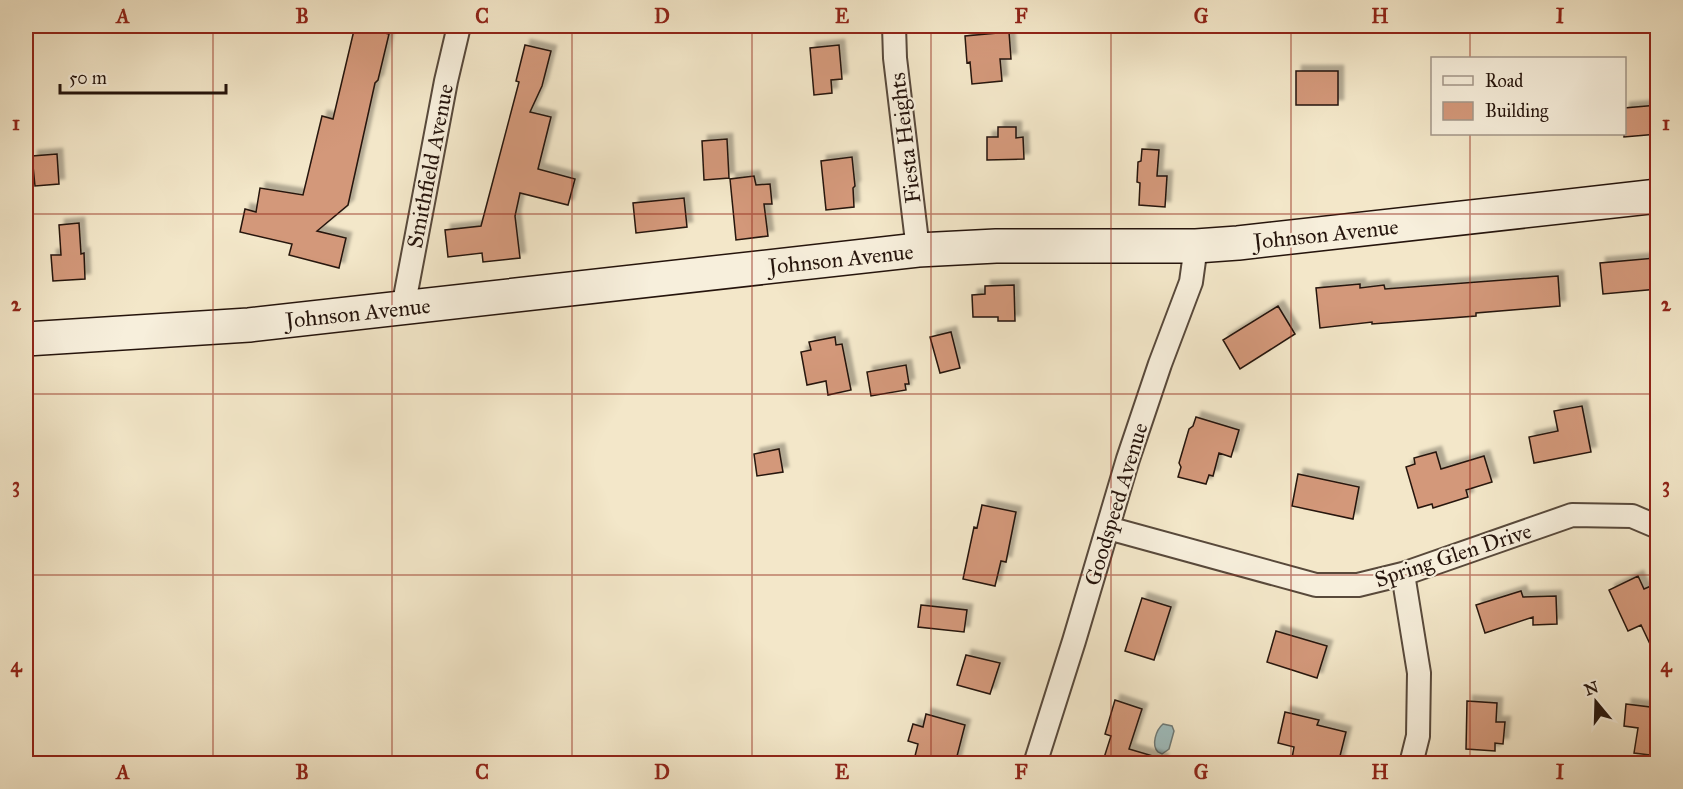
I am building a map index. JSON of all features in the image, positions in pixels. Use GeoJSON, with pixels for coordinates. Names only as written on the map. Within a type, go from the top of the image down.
{"type":"FeatureCollection","features":[{"type":"Feature","properties":{"kind":"street","name":"Smithfield Avenue"},"geometry":{"type":"LineString","coordinates":[[403,308],[446,81],[459,26]]}},
{"type":"Feature","properties":{"kind":"street","name":"Fiesta Heights"},"geometry":{"type":"LineString","coordinates":[[894,26],[895,58],[918,250]]}},
{"type":"Feature","properties":{"kind":"street","name":"Johnson Avenue"},"geometry":{"type":"LineString","coordinates":[[26,339],[249,325],[918,250],[1041,245],[1196,246],[1294,238],[1658,196]]}},
{"type":"Feature","properties":{"kind":"street","name":"Goodspeed Avenue"},"geometry":{"type":"LineString","coordinates":[[1035,764],[1143,417],[1191,282],[1196,246]]}},
{"type":"Feature","properties":{"kind":"street","name":"Spring Glen Drive"},"geometry":{"type":"LineString","coordinates":[[1108,528],[1316,585],[1358,585],[1403,574],[1572,515],[1632,516],[1658,527]]}},
{"type":"Feature","properties":{"kind":"street"},"geometry":{"type":"LineString","coordinates":[[1403,574],[1419,673],[1418,736],[1411,764]]}},
{"type":"Feature","properties":{"kind":"water"},"geometry":{"type":"Polygon","coordinates":[[[1163,724],[1172,726],[1174,731],[1169,749],[1162,754],[1156,749],[1155,742],[1156,734],[1163,724]]]}},
{"type":"Feature","properties":{"kind":"building"},"geometry":{"type":"Polygon","coordinates":[[[355,26],[389,34],[378,80],[375,83],[348,205],[317,231],[346,238],[339,268],[289,255],[292,244],[240,232],[245,209],[256,212],[260,188],[303,195],[322,116],[333,119],[355,26]]]}},
{"type":"Feature","properties":{"kind":"building"},"geometry":{"type":"Polygon","coordinates":[[[1009,32],[1011,59],[1000,59],[1002,81],[972,84],[970,62],[967,63],[965,36],[1009,32]]]}},
{"type":"Feature","properties":{"kind":"building"},"geometry":{"type":"Polygon","coordinates":[[[525,45],[551,51],[542,86],[530,112],[551,117],[538,169],[575,179],[568,205],[520,193],[515,216],[520,258],[483,262],[482,253],[448,257],[445,230],[481,226],[519,82],[516,81],[525,45]]]}},
{"type":"Feature","properties":{"kind":"building"},"geometry":{"type":"Polygon","coordinates":[[[839,45],[842,79],[831,80],[832,93],[814,95],[810,48],[839,45]]]}},
{"type":"Feature","properties":{"kind":"building"},"geometry":{"type":"Polygon","coordinates":[[[1296,71],[1338,71],[1338,105],[1296,105],[1296,71]]]}},
{"type":"Feature","properties":{"kind":"building"},"geometry":{"type":"Polygon","coordinates":[[[1658,105],[1658,134],[1624,137],[1626,135],[1626,108],[1658,105]]]}},
{"type":"Feature","properties":{"kind":"building"},"geometry":{"type":"Polygon","coordinates":[[[998,127],[1016,127],[1016,138],[1023,137],[1024,159],[987,160],[987,137],[998,137],[998,127]]]}},
{"type":"Feature","properties":{"kind":"building"},"geometry":{"type":"Polygon","coordinates":[[[727,139],[729,178],[704,180],[702,141],[727,139]]]}},
{"type":"Feature","properties":{"kind":"building"},"geometry":{"type":"Polygon","coordinates":[[[1142,149],[1159,150],[1157,176],[1167,176],[1165,207],[1139,205],[1138,162],[1141,161],[1142,149]]]}},
{"type":"Feature","properties":{"kind":"building"},"geometry":{"type":"Polygon","coordinates":[[[57,154],[59,184],[35,186],[32,156],[57,154]]]}},
{"type":"Feature","properties":{"kind":"building"},"geometry":{"type":"Polygon","coordinates":[[[852,157],[855,186],[853,188],[854,207],[826,210],[821,161],[852,157]]]}},
{"type":"Feature","properties":{"kind":"building"},"geometry":{"type":"Polygon","coordinates":[[[754,176],[756,185],[770,184],[772,204],[764,204],[768,236],[736,240],[730,179],[754,176]]]}},
{"type":"Feature","properties":{"kind":"building"},"geometry":{"type":"Polygon","coordinates":[[[684,198],[687,227],[636,233],[633,203],[684,198]]]}},
{"type":"Feature","properties":{"kind":"building"},"geometry":{"type":"Polygon","coordinates":[[[79,223],[85,279],[53,281],[51,255],[61,255],[59,225],[79,223]]]}},
{"type":"Feature","properties":{"kind":"building"},"geometry":{"type":"Polygon","coordinates":[[[1655,258],[1658,289],[1603,294],[1600,263],[1655,258]]]}},
{"type":"Feature","properties":{"kind":"building"},"geometry":{"type":"Polygon","coordinates":[[[1558,276],[1560,306],[1476,313],[1476,316],[1372,324],[1372,322],[1320,328],[1316,288],[1360,284],[1360,288],[1384,285],[1385,289],[1558,276]]]}},
{"type":"Feature","properties":{"kind":"building"},"geometry":{"type":"Polygon","coordinates":[[[1014,285],[1015,321],[998,321],[998,317],[973,317],[972,295],[985,294],[985,286],[1014,285]]]}},
{"type":"Feature","properties":{"kind":"building"},"geometry":{"type":"Polygon","coordinates":[[[1278,306],[1295,334],[1240,369],[1223,340],[1278,306]]]}},
{"type":"Feature","properties":{"kind":"building"},"geometry":{"type":"Polygon","coordinates":[[[951,332],[960,368],[940,373],[930,337],[951,332]]]}},
{"type":"Feature","properties":{"kind":"building"},"geometry":{"type":"Polygon","coordinates":[[[835,337],[836,345],[842,344],[851,390],[828,395],[826,381],[807,385],[801,352],[811,350],[809,342],[835,337]]]}},
{"type":"Feature","properties":{"kind":"building"},"geometry":{"type":"Polygon","coordinates":[[[906,365],[909,384],[905,384],[906,390],[871,396],[867,372],[906,365]]]}},
{"type":"Feature","properties":{"kind":"building"},"geometry":{"type":"Polygon","coordinates":[[[1582,406],[1591,452],[1534,463],[1529,437],[1558,431],[1554,411],[1582,406]]]}},
{"type":"Feature","properties":{"kind":"building"},"geometry":{"type":"Polygon","coordinates":[[[1196,417],[1239,430],[1231,457],[1219,453],[1213,476],[1209,475],[1206,484],[1178,477],[1181,467],[1179,463],[1189,429],[1193,426],[1196,417]]]}},
{"type":"Feature","properties":{"kind":"building"},"geometry":{"type":"Polygon","coordinates":[[[779,449],[783,472],[757,476],[754,454],[779,449]]]}},
{"type":"Feature","properties":{"kind":"building"},"geometry":{"type":"Polygon","coordinates":[[[1436,452],[1441,469],[1484,456],[1492,482],[1466,490],[1468,497],[1433,508],[1432,504],[1418,508],[1406,467],[1415,464],[1414,458],[1436,452]]]}},
{"type":"Feature","properties":{"kind":"building"},"geometry":{"type":"Polygon","coordinates":[[[1298,474],[1359,487],[1353,519],[1292,506],[1298,474]]]}},
{"type":"Feature","properties":{"kind":"building"},"geometry":{"type":"Polygon","coordinates":[[[982,505],[1016,512],[1006,562],[1001,561],[995,586],[963,579],[974,527],[977,528],[982,505]]]}},
{"type":"Feature","properties":{"kind":"building"},"geometry":{"type":"Polygon","coordinates":[[[1638,576],[1644,589],[1658,583],[1658,661],[1641,625],[1628,631],[1609,590],[1638,576]]]}},
{"type":"Feature","properties":{"kind":"building"},"geometry":{"type":"Polygon","coordinates":[[[1521,591],[1523,597],[1556,596],[1557,624],[1533,625],[1533,617],[1485,633],[1476,605],[1521,591]]]}},
{"type":"Feature","properties":{"kind":"building"},"geometry":{"type":"Polygon","coordinates":[[[1142,598],[1171,607],[1154,660],[1125,651],[1142,598]]]}},
{"type":"Feature","properties":{"kind":"building"},"geometry":{"type":"Polygon","coordinates":[[[921,605],[967,610],[964,632],[918,627],[921,605]]]}},
{"type":"Feature","properties":{"kind":"building"},"geometry":{"type":"Polygon","coordinates":[[[1276,631],[1327,646],[1317,678],[1267,662],[1276,631]]]}},
{"type":"Feature","properties":{"kind":"building"},"geometry":{"type":"Polygon","coordinates":[[[966,655],[1000,663],[990,694],[957,685],[966,655]]]}},
{"type":"Feature","properties":{"kind":"building"},"geometry":{"type":"Polygon","coordinates":[[[1115,700],[1142,709],[1129,749],[1163,759],[1162,764],[1102,764],[1111,736],[1105,734],[1115,700]]]}},
{"type":"Feature","properties":{"kind":"building"},"geometry":{"type":"Polygon","coordinates":[[[1467,701],[1497,703],[1496,722],[1505,722],[1503,744],[1495,743],[1495,751],[1466,749],[1467,701]]]}},
{"type":"Feature","properties":{"kind":"building"},"geometry":{"type":"Polygon","coordinates":[[[1626,704],[1658,708],[1658,756],[1634,753],[1638,728],[1624,726],[1626,704]]]}},
{"type":"Feature","properties":{"kind":"building"},"geometry":{"type":"Polygon","coordinates":[[[1285,712],[1319,720],[1317,725],[1346,732],[1338,764],[1291,764],[1294,747],[1278,743],[1285,712]]]}},
{"type":"Feature","properties":{"kind":"building"},"geometry":{"type":"Polygon","coordinates":[[[926,714],[965,725],[955,764],[913,764],[918,744],[908,741],[913,724],[923,727],[926,714]]]}}]}
